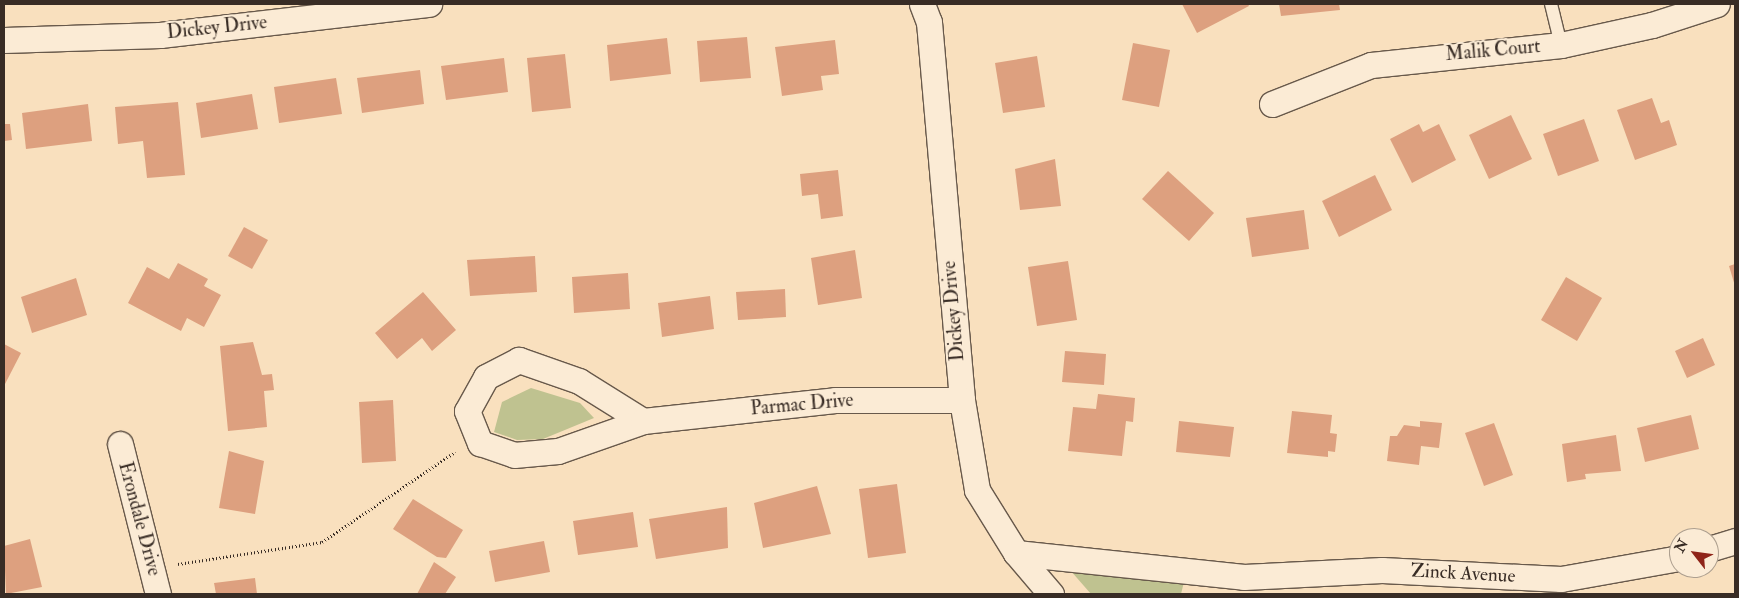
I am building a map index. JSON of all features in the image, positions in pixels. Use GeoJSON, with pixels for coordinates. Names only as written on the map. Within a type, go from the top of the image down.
{"type":"FeatureCollection","features":[{"type":"Feature","properties":{"kind":"street","name":"Dickey Drive"},"geometry":{"type":"LineString","coordinates":[[4,40],[160,35],[429,4]]}},
{"type":"Feature","properties":{"kind":"street","name":"Dickey Drive"},"geometry":{"type":"LineString","coordinates":[[922,4],[929,22],[962,400],[977,490],[1016,553],[1051,594]]}},
{"type":"Feature","properties":{"kind":"street","name":"Malik Court"},"geometry":{"type":"LineString","coordinates":[[1272,104],[1371,65],[1561,45],[1652,26],[1717,4]]}},
{"type":"Feature","properties":{"kind":"street"},"geometry":{"type":"LineString","coordinates":[[480,443],[467,411],[486,377],[519,360],[579,381],[643,421]]}},
{"type":"Feature","properties":{"kind":"street","name":"Parmac Drive"},"geometry":{"type":"LineString","coordinates":[[480,443],[514,454],[558,451],[643,421],[835,400],[962,400]]}},
{"type":"Feature","properties":{"kind":"street","name":"Erondale Drive"},"geometry":{"type":"LineString","coordinates":[[120,444],[153,567],[158,594]]}},
{"type":"Feature","properties":{"kind":"street"},"geometry":{"type":"LineString","coordinates":[[1719,546],[1735,542]]}},
{"type":"Feature","properties":{"kind":"street","name":"Zinck Avenue"},"geometry":{"type":"LineString","coordinates":[[1016,553],[1244,578],[1382,570],[1561,579],[1669,560]]}},
{"type":"Feature","properties":{"kind":"street"},"geometry":{"type":"LineString","coordinates":[[1222,594],[1244,578]]}},
{"type":"Feature","properties":{"kind":"lane"},"geometry":{"type":"LineString","coordinates":[[1551,4],[1561,45]]}},
{"type":"Feature","properties":{"kind":"path"},"geometry":{"type":"LineString","coordinates":[[153,567],[322,542],[450,454],[480,443]]}},
{"type":"Feature","properties":{"kind":"green space"},"geometry":{"type":"Polygon","coordinates":[[[531,388],[580,403],[594,418],[543,439],[517,440],[494,432],[502,402],[531,388]]]}},
{"type":"Feature","properties":{"kind":"green space"},"geometry":{"type":"Polygon","coordinates":[[[1070,570],[1186,574],[1181,594],[1091,594],[1070,570]]]}},
{"type":"Feature","properties":{"kind":"building"},"geometry":{"type":"Polygon","coordinates":[[[1182,4],[1248,4],[1249,6],[1197,33],[1182,4]]]}},
{"type":"Feature","properties":{"kind":"building"},"geometry":{"type":"Polygon","coordinates":[[[1279,4],[1339,4],[1340,10],[1281,16],[1279,4]]]}},
{"type":"Feature","properties":{"kind":"building"},"geometry":{"type":"Polygon","coordinates":[[[747,37],[751,78],[700,82],[697,41],[747,37]]]}},
{"type":"Feature","properties":{"kind":"building"},"geometry":{"type":"Polygon","coordinates":[[[667,38],[671,74],[610,81],[607,45],[667,38]]]}},
{"type":"Feature","properties":{"kind":"building"},"geometry":{"type":"Polygon","coordinates":[[[835,40],[839,74],[821,76],[823,90],[782,96],[775,47],[835,40]]]}},
{"type":"Feature","properties":{"kind":"building"},"geometry":{"type":"Polygon","coordinates":[[[1133,43],[1170,50],[1159,107],[1122,100],[1133,43]]]}},
{"type":"Feature","properties":{"kind":"building"},"geometry":{"type":"Polygon","coordinates":[[[565,54],[571,108],[532,112],[527,58],[565,54]]]}},
{"type":"Feature","properties":{"kind":"building"},"geometry":{"type":"Polygon","coordinates":[[[1037,56],[1045,107],[1003,113],[995,63],[1037,56]]]}},
{"type":"Feature","properties":{"kind":"building"},"geometry":{"type":"Polygon","coordinates":[[[504,58],[508,92],[446,100],[441,66],[504,58]]]}},
{"type":"Feature","properties":{"kind":"building"},"geometry":{"type":"Polygon","coordinates":[[[420,70],[424,104],[362,113],[357,78],[420,70]]]}},
{"type":"Feature","properties":{"kind":"building"},"geometry":{"type":"Polygon","coordinates":[[[336,78],[342,114],[279,123],[274,87],[336,78]]]}},
{"type":"Feature","properties":{"kind":"building"},"geometry":{"type":"Polygon","coordinates":[[[252,94],[258,129],[201,138],[196,103],[252,94]]]}},
{"type":"Feature","properties":{"kind":"building"},"geometry":{"type":"Polygon","coordinates":[[[1652,98],[1661,123],[1669,120],[1677,145],[1635,160],[1617,110],[1652,98]]]}},
{"type":"Feature","properties":{"kind":"building"},"geometry":{"type":"Polygon","coordinates":[[[178,102],[185,175],[147,178],[143,141],[118,144],[115,107],[178,102]]]}},
{"type":"Feature","properties":{"kind":"building"},"geometry":{"type":"Polygon","coordinates":[[[88,104],[92,141],[26,149],[22,113],[88,104]]]}},
{"type":"Feature","properties":{"kind":"building"},"geometry":{"type":"Polygon","coordinates":[[[1511,115],[1532,159],[1489,179],[1469,135],[1511,115]]]}},
{"type":"Feature","properties":{"kind":"building"},"geometry":{"type":"Polygon","coordinates":[[[1584,119],[1599,161],[1558,176],[1543,134],[1584,119]]]}},
{"type":"Feature","properties":{"kind":"building"},"geometry":{"type":"Polygon","coordinates":[[[4,124],[10,124],[12,140],[4,141],[4,124]]]}},
{"type":"Feature","properties":{"kind":"building"},"geometry":{"type":"Polygon","coordinates":[[[1419,124],[1423,132],[1439,124],[1456,160],[1412,183],[1390,139],[1419,124]]]}},
{"type":"Feature","properties":{"kind":"building"},"geometry":{"type":"Polygon","coordinates":[[[1055,159],[1061,206],[1020,210],[1015,169],[1055,159]]]}},
{"type":"Feature","properties":{"kind":"building"},"geometry":{"type":"Polygon","coordinates":[[[838,170],[843,216],[821,219],[818,194],[802,196],[800,174],[838,170]]]}},
{"type":"Feature","properties":{"kind":"building"},"geometry":{"type":"Polygon","coordinates":[[[1168,171],[1214,213],[1189,241],[1142,199],[1168,171]]]}},
{"type":"Feature","properties":{"kind":"building"},"geometry":{"type":"Polygon","coordinates":[[[1375,175],[1392,210],[1339,237],[1322,201],[1375,175]]]}},
{"type":"Feature","properties":{"kind":"building"},"geometry":{"type":"Polygon","coordinates":[[[1304,210],[1309,249],[1252,257],[1246,218],[1304,210]]]}},
{"type":"Feature","properties":{"kind":"building"},"geometry":{"type":"Polygon","coordinates":[[[244,227],[268,240],[252,269],[228,256],[244,227]]]}},
{"type":"Feature","properties":{"kind":"building"},"geometry":{"type":"Polygon","coordinates":[[[855,250],[862,298],[818,305],[811,258],[855,250]]]}},
{"type":"Feature","properties":{"kind":"building"},"geometry":{"type":"Polygon","coordinates":[[[535,256],[537,292],[470,296],[467,260],[535,256]]]}},
{"type":"Feature","properties":{"kind":"building"},"geometry":{"type":"Polygon","coordinates":[[[1068,261],[1077,320],[1037,326],[1028,267],[1068,261]]]}},
{"type":"Feature","properties":{"kind":"building"},"geometry":{"type":"Polygon","coordinates":[[[178,263],[208,279],[204,286],[221,295],[204,327],[187,318],[181,331],[128,303],[147,267],[169,279],[178,263]]]}},
{"type":"Feature","properties":{"kind":"building"},"geometry":{"type":"Polygon","coordinates":[[[1735,264],[1735,286],[1729,266],[1735,264]]]}},
{"type":"Feature","properties":{"kind":"building"},"geometry":{"type":"Polygon","coordinates":[[[628,273],[630,309],[574,313],[572,277],[628,273]]]}},
{"type":"Feature","properties":{"kind":"building"},"geometry":{"type":"Polygon","coordinates":[[[1566,277],[1602,298],[1577,341],[1541,320],[1566,277]]]}},
{"type":"Feature","properties":{"kind":"building"},"geometry":{"type":"Polygon","coordinates":[[[76,278],[87,315],[32,333],[21,297],[76,278]]]}},
{"type":"Feature","properties":{"kind":"building"},"geometry":{"type":"Polygon","coordinates":[[[785,289],[786,317],[738,320],[736,292],[785,289]]]}},
{"type":"Feature","properties":{"kind":"building"},"geometry":{"type":"Polygon","coordinates":[[[423,292],[456,330],[432,351],[422,338],[397,359],[375,333],[423,292]]]}},
{"type":"Feature","properties":{"kind":"building"},"geometry":{"type":"Polygon","coordinates":[[[710,296],[714,329],[662,337],[658,303],[710,296]]]}},
{"type":"Feature","properties":{"kind":"building"},"geometry":{"type":"Polygon","coordinates":[[[1703,338],[1715,365],[1687,378],[1675,351],[1703,338]]]}},
{"type":"Feature","properties":{"kind":"building"},"geometry":{"type":"Polygon","coordinates":[[[253,342],[262,375],[272,374],[274,390],[264,391],[267,427],[228,431],[220,346],[253,342]]]}},
{"type":"Feature","properties":{"kind":"building"},"geometry":{"type":"Polygon","coordinates":[[[4,344],[21,353],[4,386],[4,344]]]}},
{"type":"Feature","properties":{"kind":"building"},"geometry":{"type":"Polygon","coordinates":[[[1065,351],[1106,354],[1104,385],[1062,382],[1065,351]]]}},
{"type":"Feature","properties":{"kind":"building"},"geometry":{"type":"Polygon","coordinates":[[[1098,394],[1135,398],[1133,422],[1126,421],[1122,456],[1068,451],[1073,407],[1096,409],[1098,394]]]}},
{"type":"Feature","properties":{"kind":"building"},"geometry":{"type":"Polygon","coordinates":[[[393,400],[396,461],[362,463],[359,402],[393,400]]]}},
{"type":"Feature","properties":{"kind":"building"},"geometry":{"type":"Polygon","coordinates":[[[1292,411],[1332,415],[1330,433],[1337,434],[1335,452],[1328,451],[1328,457],[1287,453],[1292,411]]]}},
{"type":"Feature","properties":{"kind":"building"},"geometry":{"type":"Polygon","coordinates":[[[1691,415],[1699,449],[1645,462],[1637,428],[1691,415]]]}},
{"type":"Feature","properties":{"kind":"building"},"geometry":{"type":"Polygon","coordinates":[[[1179,421],[1234,427],[1230,457],[1176,452],[1179,421]]]}},
{"type":"Feature","properties":{"kind":"building"},"geometry":{"type":"Polygon","coordinates":[[[1420,421],[1442,423],[1439,448],[1421,446],[1419,465],[1387,461],[1390,436],[1397,436],[1404,425],[1420,427],[1420,421]]]}},
{"type":"Feature","properties":{"kind":"building"},"geometry":{"type":"Polygon","coordinates":[[[1494,423],[1513,475],[1484,486],[1465,433],[1494,423]]]}},
{"type":"Feature","properties":{"kind":"building"},"geometry":{"type":"Polygon","coordinates":[[[1616,435],[1621,471],[1585,474],[1586,479],[1567,482],[1562,444],[1616,435]]]}},
{"type":"Feature","properties":{"kind":"building"},"geometry":{"type":"Polygon","coordinates":[[[229,451],[264,461],[255,514],[219,508],[229,451]]]}},
{"type":"Feature","properties":{"kind":"building"},"geometry":{"type":"Polygon","coordinates":[[[897,484],[906,553],[868,558],[859,489],[897,484]]]}},
{"type":"Feature","properties":{"kind":"building"},"geometry":{"type":"Polygon","coordinates":[[[817,486],[831,534],[763,548],[754,503],[817,486]]]}},
{"type":"Feature","properties":{"kind":"building"},"geometry":{"type":"Polygon","coordinates":[[[413,499],[463,530],[446,558],[437,557],[393,529],[413,499]]]}},
{"type":"Feature","properties":{"kind":"building"},"geometry":{"type":"Polygon","coordinates":[[[727,507],[728,548],[656,559],[649,519],[727,507]]]}},
{"type":"Feature","properties":{"kind":"building"},"geometry":{"type":"Polygon","coordinates":[[[633,512],[638,547],[578,555],[573,521],[633,512]]]}},
{"type":"Feature","properties":{"kind":"building"},"geometry":{"type":"Polygon","coordinates":[[[30,539],[42,587],[6,594],[4,546],[30,539]]]}},
{"type":"Feature","properties":{"kind":"building"},"geometry":{"type":"Polygon","coordinates":[[[544,541],[550,572],[495,582],[489,551],[544,541]]]}},
{"type":"Feature","properties":{"kind":"building"},"geometry":{"type":"Polygon","coordinates":[[[434,562],[456,577],[445,594],[417,594],[434,562]]]}},
{"type":"Feature","properties":{"kind":"building"},"geometry":{"type":"Polygon","coordinates":[[[255,578],[257,594],[216,594],[214,583],[255,578]]]}}]}
